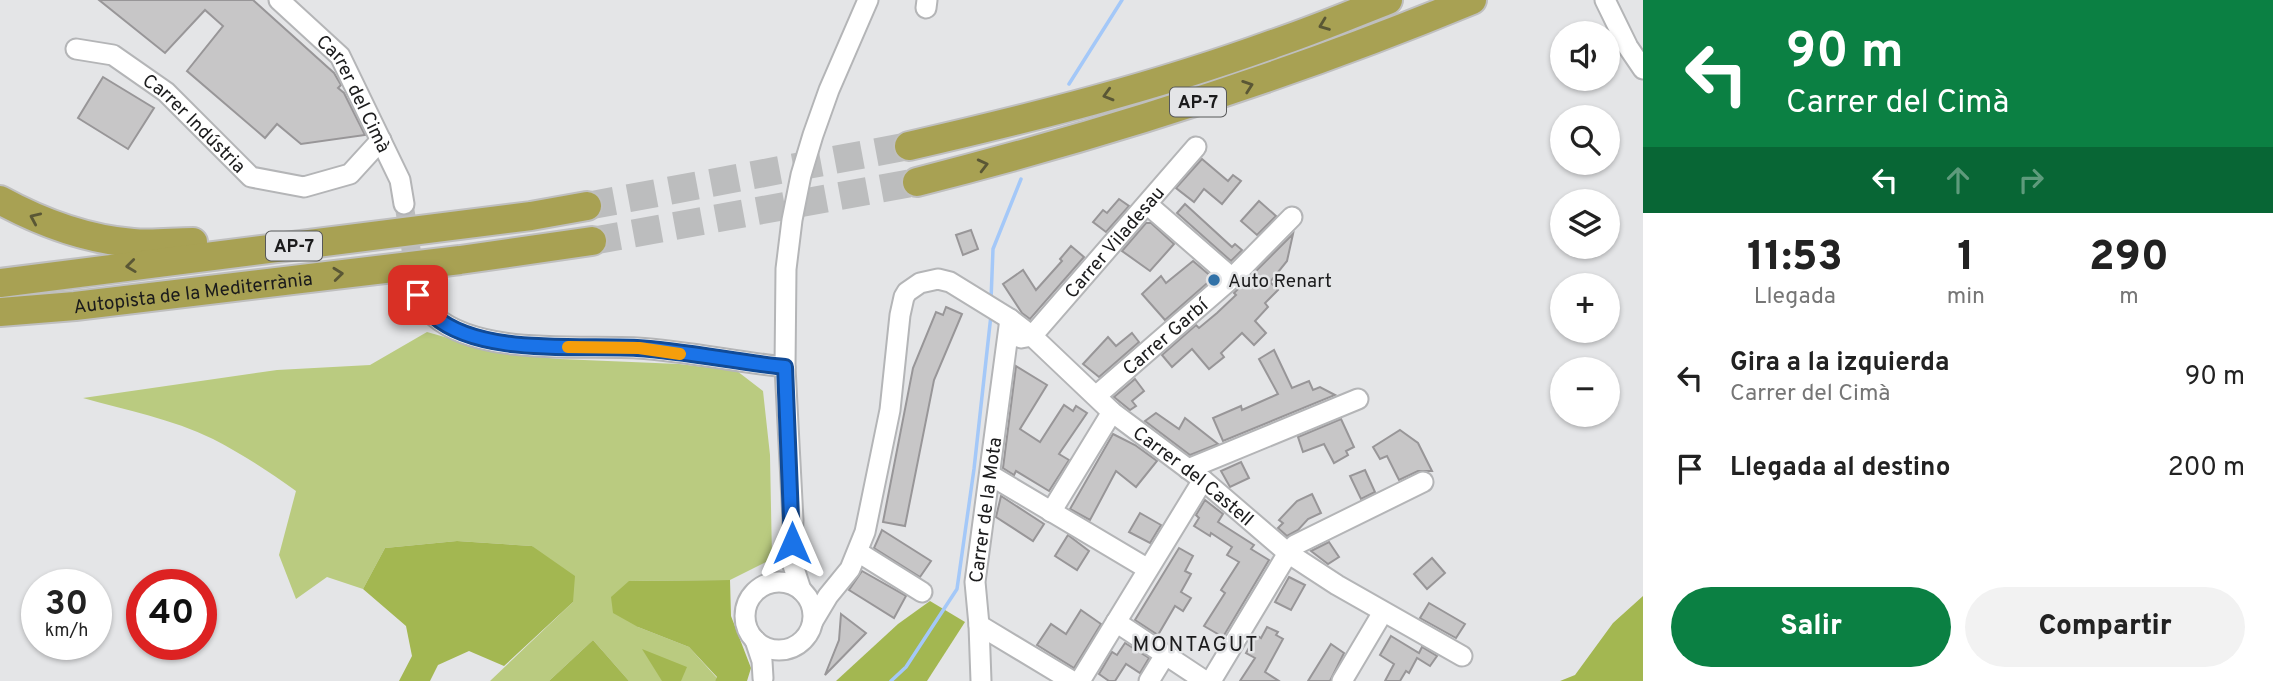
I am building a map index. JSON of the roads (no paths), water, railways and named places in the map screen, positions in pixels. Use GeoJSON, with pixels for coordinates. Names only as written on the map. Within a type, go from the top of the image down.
{"type":"FeatureCollection","features":[{"type":"Feature","properties":{"kind":"highway","name":"AP-7"},"geometry":{"type":"LineString","coordinates":[[909,146],[1009,123],[1174,76],[1273,45],[1388,0]]}},
{"type":"Feature","properties":{"kind":"highway","name":"AP-7"},"geometry":{"type":"LineString","coordinates":[[917,182],[1081,139],[1192,104],[1297,69],[1472,0]]}},
{"type":"Feature","properties":{"kind":"highway"},"geometry":{"type":"LineString","coordinates":[[0,200],[32,217],[71,232],[134,243],[261,240],[503,220]]}},
{"type":"Feature","properties":{"kind":"highway","name":"Autopista de la Mediterrània"},"geometry":{"type":"LineString","coordinates":[[0,283],[503,220],[587,206]]}},
{"type":"Feature","properties":{"kind":"highway","name":"Autopista de la Mediterrània"},"geometry":{"type":"LineString","coordinates":[[0,312],[75,306],[460,260],[592,240]]}},
{"type":"Feature","properties":{"kind":"highway"},"geometry":{"type":"LineString","coordinates":[[0,321],[75,306]]}},
{"type":"Feature","properties":{"kind":"street","name":"Carrer del Cimà"},"geometry":{"type":"LineString","coordinates":[[279,0],[340,56],[400,180],[404,204]]}},
{"type":"Feature","properties":{"kind":"street"},"geometry":{"type":"LineString","coordinates":[[813,621],[813,611],[791,559],[793,520],[785,367],[786,269],[801,175],[829,90],[868,0]]}},
{"type":"Feature","properties":{"kind":"street"},"geometry":{"type":"LineString","coordinates":[[1605,0],[1643,69]]}},
{"type":"Feature","properties":{"kind":"street","name":"Carrer Indústria"},"geometry":{"type":"LineString","coordinates":[[76,49],[113,55],[166,92],[251,177],[304,187],[350,174],[381,140]]}},
{"type":"Feature","properties":{"kind":"street","name":"Carrer Viladesau"},"geometry":{"type":"LineString","coordinates":[[1031,336],[1196,147]]}},
{"type":"Feature","properties":{"kind":"street"},"geometry":{"type":"LineString","coordinates":[[1147,204],[1232,278]]}},
{"type":"Feature","properties":{"kind":"street","name":"Carrer Garbí"},"geometry":{"type":"LineString","coordinates":[[1096,396],[1232,278],[1292,217]]}},
{"type":"Feature","properties":{"kind":"street","name":"Carrer del Castell"},"geometry":{"type":"LineString","coordinates":[[854,560],[870,510],[890,410],[901,304],[912,287],[927,280],[938,279],[950,282],[998,311],[1031,336],[1112,412],[1195,475],[1288,553],[1383,612],[1462,656]]}},
{"type":"Feature","properties":{"kind":"street"},"geometry":{"type":"LineString","coordinates":[[418,295],[432,315],[461,332],[518,345],[639,348],[785,367]]}},
{"type":"Feature","properties":{"kind":"street","name":"Carrer de la Mota"},"geometry":{"type":"LineString","coordinates":[[981,681],[975,582],[1007,340],[998,311]]}},
{"type":"Feature","properties":{"kind":"street"},"geometry":{"type":"LineString","coordinates":[[1007,340],[1031,336]]}},
{"type":"Feature","properties":{"kind":"street"},"geometry":{"type":"LineString","coordinates":[[1080,681],[1148,569],[1195,475],[1358,399]]}},
{"type":"Feature","properties":{"kind":"street"},"geometry":{"type":"LineString","coordinates":[[1051,512],[1112,412]]}},
{"type":"Feature","properties":{"kind":"street"},"geometry":{"type":"LineString","coordinates":[[990,475],[1148,569]]}},
{"type":"Feature","properties":{"kind":"street"},"geometry":{"type":"LineString","coordinates":[[1211,681],[1295,545],[1423,482]]}},
{"type":"Feature","properties":{"kind":"street"},"geometry":{"type":"LineString","coordinates":[[762,679],[762,661],[755,640],[746,625],[746,608],[754,593],[769,584],[791,559]]}},
{"type":"Feature","properties":{"kind":"street"},"geometry":{"type":"LineString","coordinates":[[755,640],[772,650],[794,647],[805,638],[828,596],[854,560],[922,592]]}},
{"type":"Feature","properties":{"kind":"street"},"geometry":{"type":"LineString","coordinates":[[769,584],[788,583],[804,593],[828,596]]}},
{"type":"Feature","properties":{"kind":"street"},"geometry":{"type":"LineString","coordinates":[[1342,681],[1383,612]]}},
{"type":"Feature","properties":{"kind":"street"},"geometry":{"type":"LineString","coordinates":[[1116,622],[1205,681]]}},
{"type":"Feature","properties":{"kind":"street"},"geometry":{"type":"LineString","coordinates":[[979,625],[1072,681]]}},
{"type":"Feature","properties":{"kind":"street"},"geometry":{"type":"LineString","coordinates":[[762,679],[785,650]]}},
{"type":"Feature","properties":{"kind":"street"},"geometry":{"type":"LineString","coordinates":[[1149,681],[1166,655]]}},
{"type":"Feature","properties":{"kind":"waterway"},"geometry":{"type":"LineString","coordinates":[[1069,84],[1122,0]]}},
{"type":"Feature","properties":{"kind":"waterway"},"geometry":{"type":"LineString","coordinates":[[991,300],[993,249],[1021,179]]}},
{"type":"Feature","properties":{"kind":"waterway"},"geometry":{"type":"LineString","coordinates":[[891,681],[906,667],[957,589],[991,315]]}},
{"type":"Feature","properties":{"kind":"tunnel"},"geometry":{"type":"LineString","coordinates":[[587,206],[909,146]]}},
{"type":"Feature","properties":{"kind":"tunnel"},"geometry":{"type":"LineString","coordinates":[[592,241],[917,182]]}},
{"type":"Feature","properties":{"kind":"tunnel"},"geometry":{"type":"LineString","coordinates":[[404,204],[418,294]]}},
{"type":"Feature","properties":{"kind":"place","name":"Auto Renart"},"geometry":{"type":"Point","coordinates":[1214,280]}},
{"type":"Feature","properties":{"kind":"district","name":"MONTAGUT"},"geometry":{"type":"Point","coordinates":[1196,644]}}]}
